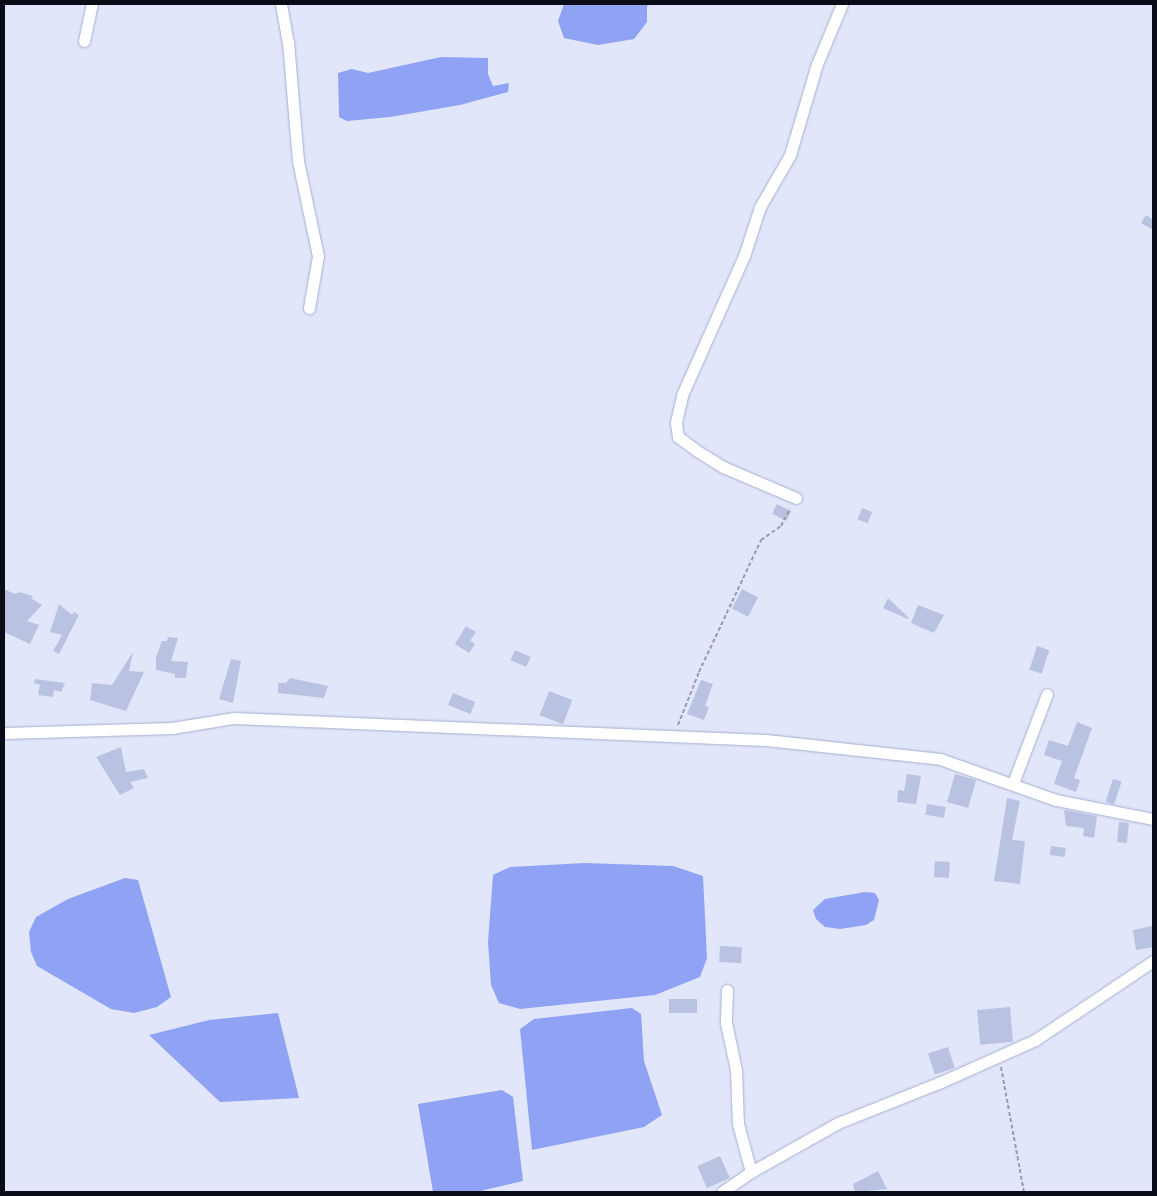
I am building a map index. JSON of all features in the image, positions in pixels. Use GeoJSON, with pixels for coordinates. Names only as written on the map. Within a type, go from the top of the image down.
{"type":"FeatureCollection","features":[{"type":"Feature","properties":{"kind":"street"},"geometry":{"type":"LineString","coordinates":[[84,41],[92,4]]}},
{"type":"Feature","properties":{"kind":"street"},"geometry":{"type":"LineString","coordinates":[[281,4],[288,42],[298,161],[318,256],[309,308]]}},
{"type":"Feature","properties":{"kind":"street"},"geometry":{"type":"LineString","coordinates":[[796,498],[723,467],[696,450],[678,437],[676,422],[682,395],[744,256],[760,207],[790,155],[817,64],[842,4]]}},
{"type":"Feature","properties":{"kind":"street"},"geometry":{"type":"LineString","coordinates":[[1013,784],[1047,694]]}},
{"type":"Feature","properties":{"kind":"street"},"geometry":{"type":"LineString","coordinates":[[4,733],[172,728],[234,718],[766,740],[812,747],[906,754],[940,759],[1056,800],[1153,820]]}},
{"type":"Feature","properties":{"kind":"street"},"geometry":{"type":"LineString","coordinates":[[722,1192],[751,1172],[860,1112],[941,1082],[1052,1030],[1153,961]]}},
{"type":"Feature","properties":{"kind":"street"},"geometry":{"type":"LineString","coordinates":[[727,990],[726,1023],[736,1070],[738,1124],[751,1172]]}},
{"type":"Feature","properties":{"kind":"path"},"geometry":{"type":"LineString","coordinates":[[677,737],[679,723],[699,672],[761,540],[782,526],[796,498]]}},
{"type":"Feature","properties":{"kind":"path"},"geometry":{"type":"LineString","coordinates":[[999,1055],[1024,1192]]}},
{"type":"Feature","properties":{"kind":"water"},"geometry":{"type":"Polygon","coordinates":[[[564,4],[652,4],[647,6],[647,22],[634,39],[598,45],[564,38],[558,21],[564,4]]]}},
{"type":"Feature","properties":{"kind":"water"},"geometry":{"type":"Polygon","coordinates":[[[441,57],[488,58],[488,74],[493,86],[509,83],[508,92],[460,105],[390,117],[347,121],[339,117],[338,73],[352,69],[368,73],[441,57]]]}},
{"type":"Feature","properties":{"kind":"water"},"geometry":{"type":"Polygon","coordinates":[[[585,863],[673,866],[703,876],[707,958],[700,977],[655,995],[520,1009],[499,1003],[491,985],[488,942],[493,875],[510,867],[585,863]]]}},
{"type":"Feature","properties":{"kind":"water"},"geometry":{"type":"Polygon","coordinates":[[[125,878],[138,880],[171,997],[157,1007],[134,1013],[111,1009],[37,966],[31,952],[29,932],[36,917],[68,899],[125,878]]]}},
{"type":"Feature","properties":{"kind":"water"},"geometry":{"type":"Polygon","coordinates":[[[865,892],[875,893],[879,900],[874,920],[866,925],[840,929],[825,927],[816,919],[813,910],[825,899],[865,892]]]}},
{"type":"Feature","properties":{"kind":"water"},"geometry":{"type":"Polygon","coordinates":[[[632,1008],[641,1014],[644,1061],[662,1115],[644,1127],[532,1150],[520,1029],[534,1019],[632,1008]]]}},
{"type":"Feature","properties":{"kind":"water"},"geometry":{"type":"Polygon","coordinates":[[[278,1013],[299,1098],[220,1102],[149,1035],[209,1020],[278,1013]]]}},
{"type":"Feature","properties":{"kind":"water"},"geometry":{"type":"Polygon","coordinates":[[[502,1090],[513,1097],[523,1181],[476,1192],[433,1192],[418,1104],[502,1090]]]}},
{"type":"Feature","properties":{"kind":"building"},"geometry":{"type":"Polygon","coordinates":[[[1146,215],[1153,220],[1153,230],[1141,223],[1146,215]]]}},
{"type":"Feature","properties":{"kind":"building"},"geometry":{"type":"Polygon","coordinates":[[[777,504],[791,511],[786,521],[772,514],[777,504]]]}},
{"type":"Feature","properties":{"kind":"building"},"geometry":{"type":"Polygon","coordinates":[[[862,508],[872,512],[868,523],[858,519],[862,508]]]}},
{"type":"Feature","properties":{"kind":"building"},"geometry":{"type":"Polygon","coordinates":[[[4,589],[15,594],[19,592],[33,596],[31,598],[42,605],[27,621],[39,625],[30,644],[4,632],[4,589]]]}},
{"type":"Feature","properties":{"kind":"building"},"geometry":{"type":"Polygon","coordinates":[[[742,589],[758,597],[748,617],[732,609],[742,589]]]}},
{"type":"Feature","properties":{"kind":"building"},"geometry":{"type":"Polygon","coordinates":[[[888,598],[909,618],[908,619],[883,608],[888,598]]]}},
{"type":"Feature","properties":{"kind":"building"},"geometry":{"type":"Polygon","coordinates":[[[59,604],[72,615],[74,612],[79,615],[59,654],[53,651],[62,635],[50,632],[59,604]]]}},
{"type":"Feature","properties":{"kind":"building"},"geometry":{"type":"Polygon","coordinates":[[[918,605],[944,615],[934,633],[911,623],[918,605]]]}},
{"type":"Feature","properties":{"kind":"building"},"geometry":{"type":"Polygon","coordinates":[[[466,626],[476,632],[470,641],[475,644],[469,653],[455,644],[466,626]]]}},
{"type":"Feature","properties":{"kind":"building"},"geometry":{"type":"Polygon","coordinates":[[[168,637],[178,638],[171,661],[188,662],[186,678],[175,678],[175,674],[156,670],[156,657],[162,641],[167,641],[168,637]]]}},
{"type":"Feature","properties":{"kind":"building"},"geometry":{"type":"Polygon","coordinates":[[[1037,646],[1049,650],[1042,674],[1029,670],[1037,646]]]}},
{"type":"Feature","properties":{"kind":"building"},"geometry":{"type":"Polygon","coordinates":[[[515,650],[531,657],[526,667],[511,660],[515,650]]]}},
{"type":"Feature","properties":{"kind":"building"},"geometry":{"type":"Polygon","coordinates":[[[133,652],[129,671],[144,672],[126,711],[90,700],[92,683],[112,685],[133,652]]]}},
{"type":"Feature","properties":{"kind":"building"},"geometry":{"type":"Polygon","coordinates":[[[231,659],[241,661],[233,703],[219,699],[231,659]]]}},
{"type":"Feature","properties":{"kind":"building"},"geometry":{"type":"Polygon","coordinates":[[[290,678],[328,686],[324,698],[278,693],[278,683],[286,683],[290,678]]]}},
{"type":"Feature","properties":{"kind":"building"},"geometry":{"type":"Polygon","coordinates":[[[35,679],[65,683],[61,692],[54,690],[53,697],[38,695],[40,685],[34,683],[35,679]]]}},
{"type":"Feature","properties":{"kind":"building"},"geometry":{"type":"Polygon","coordinates":[[[701,680],[713,684],[705,706],[709,707],[704,720],[687,714],[701,680]]]}},
{"type":"Feature","properties":{"kind":"building"},"geometry":{"type":"Polygon","coordinates":[[[549,691],[572,700],[563,724],[540,715],[549,691]]]}},
{"type":"Feature","properties":{"kind":"building"},"geometry":{"type":"Polygon","coordinates":[[[453,693],[475,702],[470,714],[448,705],[453,693]]]}},
{"type":"Feature","properties":{"kind":"building"},"geometry":{"type":"Polygon","coordinates":[[[1077,722],[1092,728],[1074,778],[1080,780],[1076,792],[1054,784],[1062,761],[1044,755],[1049,740],[1068,746],[1077,722]]]}},
{"type":"Feature","properties":{"kind":"building"},"geometry":{"type":"Polygon","coordinates":[[[121,747],[126,772],[144,769],[148,778],[130,782],[134,788],[120,795],[96,757],[121,747]]]}},
{"type":"Feature","properties":{"kind":"building"},"geometry":{"type":"Polygon","coordinates":[[[907,774],[921,776],[916,804],[897,802],[898,790],[904,791],[907,774]]]}},
{"type":"Feature","properties":{"kind":"building"},"geometry":{"type":"Polygon","coordinates":[[[955,774],[976,780],[968,808],[947,802],[955,774]]]}},
{"type":"Feature","properties":{"kind":"building"},"geometry":{"type":"Polygon","coordinates":[[[1113,779],[1122,782],[1114,805],[1106,802],[1113,779]]]}},
{"type":"Feature","properties":{"kind":"building"},"geometry":{"type":"Polygon","coordinates":[[[1007,798],[1020,801],[1012,840],[1025,841],[1020,884],[994,881],[1007,798]]]}},
{"type":"Feature","properties":{"kind":"building"},"geometry":{"type":"Polygon","coordinates":[[[927,804],[946,807],[944,818],[925,815],[927,804]]]}},
{"type":"Feature","properties":{"kind":"building"},"geometry":{"type":"Polygon","coordinates":[[[1064,810],[1097,816],[1094,838],[1083,836],[1084,828],[1066,826],[1064,810]]]}},
{"type":"Feature","properties":{"kind":"building"},"geometry":{"type":"Polygon","coordinates":[[[1119,822],[1129,823],[1127,843],[1117,842],[1119,822]]]}},
{"type":"Feature","properties":{"kind":"building"},"geometry":{"type":"Polygon","coordinates":[[[1051,846],[1066,848],[1065,857],[1050,855],[1051,846]]]}},
{"type":"Feature","properties":{"kind":"building"},"geometry":{"type":"Polygon","coordinates":[[[935,861],[950,862],[949,878],[934,877],[935,861]]]}},
{"type":"Feature","properties":{"kind":"building"},"geometry":{"type":"Polygon","coordinates":[[[1152,926],[1153,947],[1136,950],[1133,930],[1152,926]]]}},
{"type":"Feature","properties":{"kind":"building"},"geometry":{"type":"Polygon","coordinates":[[[720,946],[742,947],[741,963],[719,962],[720,946]]]}},
{"type":"Feature","properties":{"kind":"building"},"geometry":{"type":"Polygon","coordinates":[[[669,999],[697,999],[697,1013],[669,1013],[669,999]]]}},
{"type":"Feature","properties":{"kind":"building"},"geometry":{"type":"Polygon","coordinates":[[[1010,1007],[1013,1042],[980,1045],[977,1010],[1010,1007]]]}},
{"type":"Feature","properties":{"kind":"building"},"geometry":{"type":"Polygon","coordinates":[[[948,1047],[955,1068],[935,1074],[928,1053],[948,1047]]]}},
{"type":"Feature","properties":{"kind":"building"},"geometry":{"type":"Polygon","coordinates":[[[720,1156],[730,1178],[707,1188],[697,1166],[720,1156]]]}},
{"type":"Feature","properties":{"kind":"building"},"geometry":{"type":"Polygon","coordinates":[[[878,1171],[887,1189],[855,1192],[853,1184],[878,1171]]]}}]}
